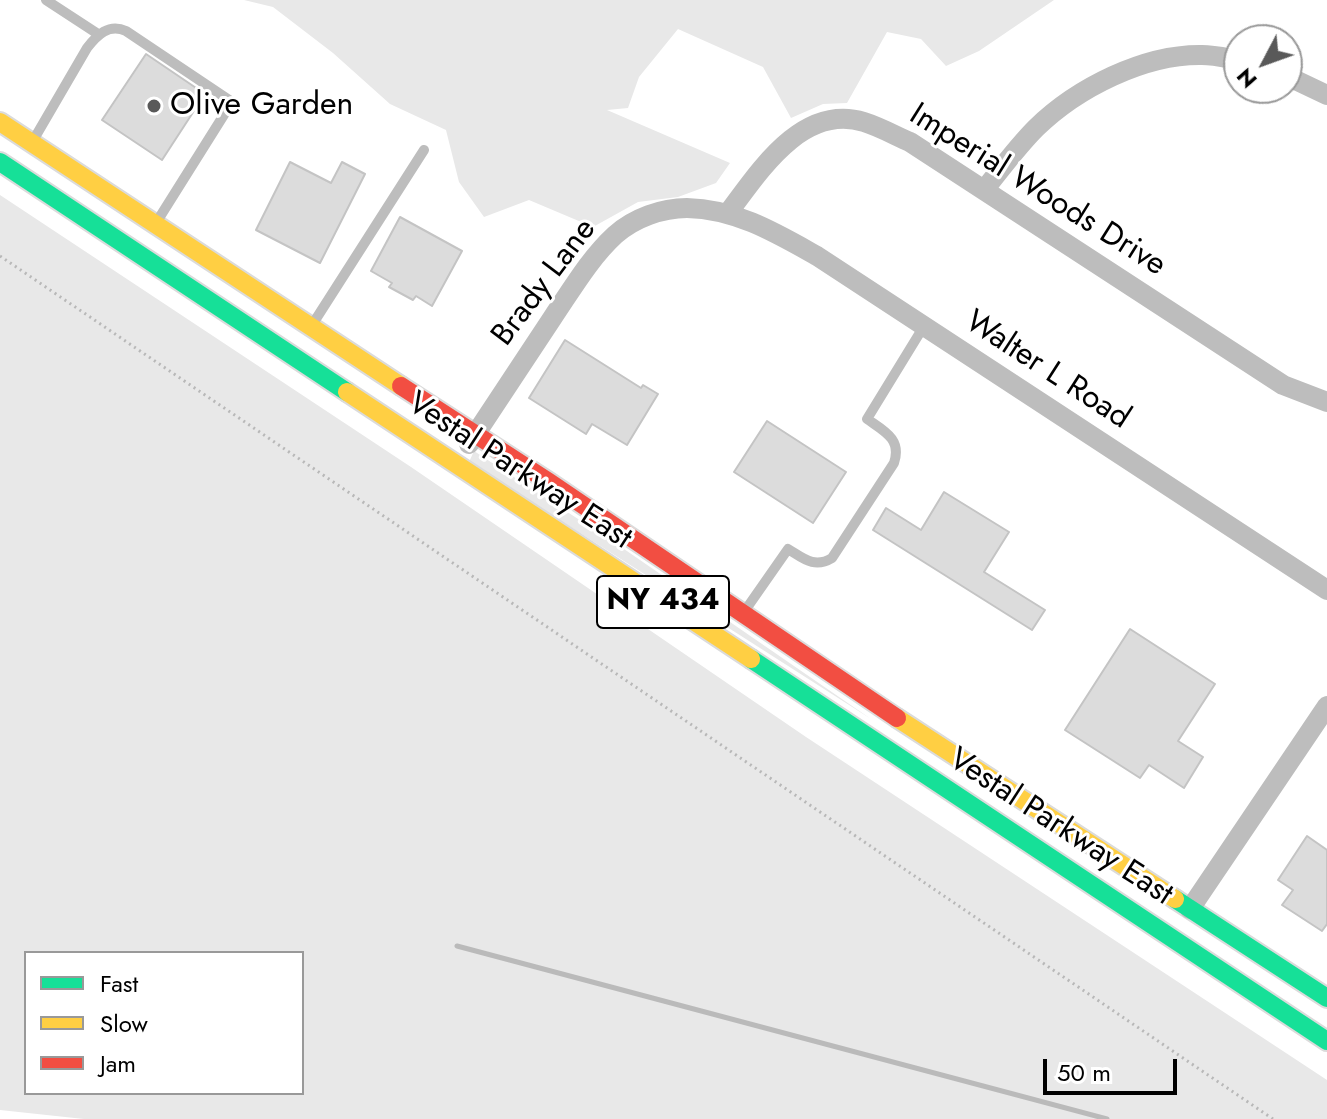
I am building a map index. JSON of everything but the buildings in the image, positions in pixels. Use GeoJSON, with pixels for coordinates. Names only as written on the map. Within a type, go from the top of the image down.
{"type":"FeatureCollection","features":[{"type":"Feature","properties":{"kind":"main road","name":"Vestal Parkway East"},"geometry":{"type":"LineString","coordinates":[[0,122],[475,434],[863,696],[1327,998]]}},
{"type":"Feature","properties":{"kind":"main road","name":"Vestal Parkway East"},"geometry":{"type":"LineString","coordinates":[[0,162],[1327,1041]]}},
{"type":"Feature","properties":{"kind":"street"},"geometry":{"type":"LineString","coordinates":[[984,190],[1036,128],[1104,80],[1176,57],[1204,55],[1223,58]]}},
{"type":"Feature","properties":{"kind":"street"},"geometry":{"type":"LineString","coordinates":[[1303,84],[1327,95]]}},
{"type":"Feature","properties":{"kind":"street","name":"Imperial Woods Drive"},"geometry":{"type":"LineString","coordinates":[[728,213],[762,169],[796,135],[823,122],[863,121],[910,142],[1283,385],[1327,402]]}},
{"type":"Feature","properties":{"kind":"street","name":"Brady Lane"},"geometry":{"type":"LineString","coordinates":[[454,465],[572,289],[616,234],[651,213],[686,208],[728,213]]}},
{"type":"Feature","properties":{"kind":"street","name":"Walter L Road"},"geometry":{"type":"LineString","coordinates":[[728,213],[764,226],[817,256],[1327,590]]}},
{"type":"Feature","properties":{"kind":"street"},"geometry":{"type":"LineString","coordinates":[[1190,909],[1327,706]]}},
{"type":"Feature","properties":{"kind":"lane"},"geometry":{"type":"LineString","coordinates":[[46,0],[98,34]]}},
{"type":"Feature","properties":{"kind":"lane"},"geometry":{"type":"LineString","coordinates":[[32,143],[87,48],[98,34],[119,28],[232,102],[154,225]]}},
{"type":"Feature","properties":{"kind":"lane"},"geometry":{"type":"LineString","coordinates":[[310,327],[424,150]]}},
{"type":"Feature","properties":{"kind":"lane"},"geometry":{"type":"LineString","coordinates":[[743,614],[788,549],[811,563],[823,563],[832,558],[894,463],[898,452],[895,443],[890,435],[867,419],[924,326]]}},
{"type":"Feature","properties":{"kind":"path"},"geometry":{"type":"LineString","coordinates":[[0,256],[1273,1119]]}},
{"type":"Feature","properties":{"kind":"shaded area"},"geometry":{"type":"Polygon","coordinates":[[[244,0],[1054,0],[979,51],[946,66],[921,39],[887,32],[847,103],[823,104],[791,118],[763,67],[678,29],[639,77],[628,108],[607,110],[730,163],[716,183],[678,197],[638,202],[593,227],[529,200],[484,217],[459,182],[446,130],[390,104],[333,53],[273,7],[244,0]]]}},
{"type":"Feature","properties":{"kind":"shaded area"},"geometry":{"type":"Polygon","coordinates":[[[0,195],[411,467],[806,737],[1327,1080],[1327,1119],[84,1119],[0,1110],[0,195]]]}},
{"type":"Feature","properties":{"kind":"shaded area"},"geometry":{"type":"Polygon","coordinates":[[[474,451],[624,549],[871,719],[469,462],[474,451]]]}},
{"type":"Feature","properties":{"kind":"waterway"},"geometry":{"type":"LineString","coordinates":[[457,946],[1107,1119]]}},
{"type":"Feature","properties":{"kind":"traffic: fast"},"geometry":{"type":"LineString","coordinates":[[0,162],[347,392]]}},
{"type":"Feature","properties":{"kind":"traffic: fast"},"geometry":{"type":"LineString","coordinates":[[751,659],[1327,1041]]}},
{"type":"Feature","properties":{"kind":"traffic: fast"},"geometry":{"type":"LineString","coordinates":[[1175,899],[1327,998]]}},
{"type":"Feature","properties":{"kind":"traffic: slow"},"geometry":{"type":"LineString","coordinates":[[0,122],[401,386]]}},
{"type":"Feature","properties":{"kind":"traffic: slow"},"geometry":{"type":"LineString","coordinates":[[347,392],[751,659]]}},
{"type":"Feature","properties":{"kind":"traffic: slow"},"geometry":{"type":"LineString","coordinates":[[897,718],[1175,899]]}},
{"type":"Feature","properties":{"kind":"traffic: jam"},"geometry":{"type":"LineString","coordinates":[[401,386],[549,482],[897,718]]}},
{"type":"Feature","properties":{"kind":"place","name":"Olive Garden"},"geometry":{"type":"Point","coordinates":[154,106]}}]}
